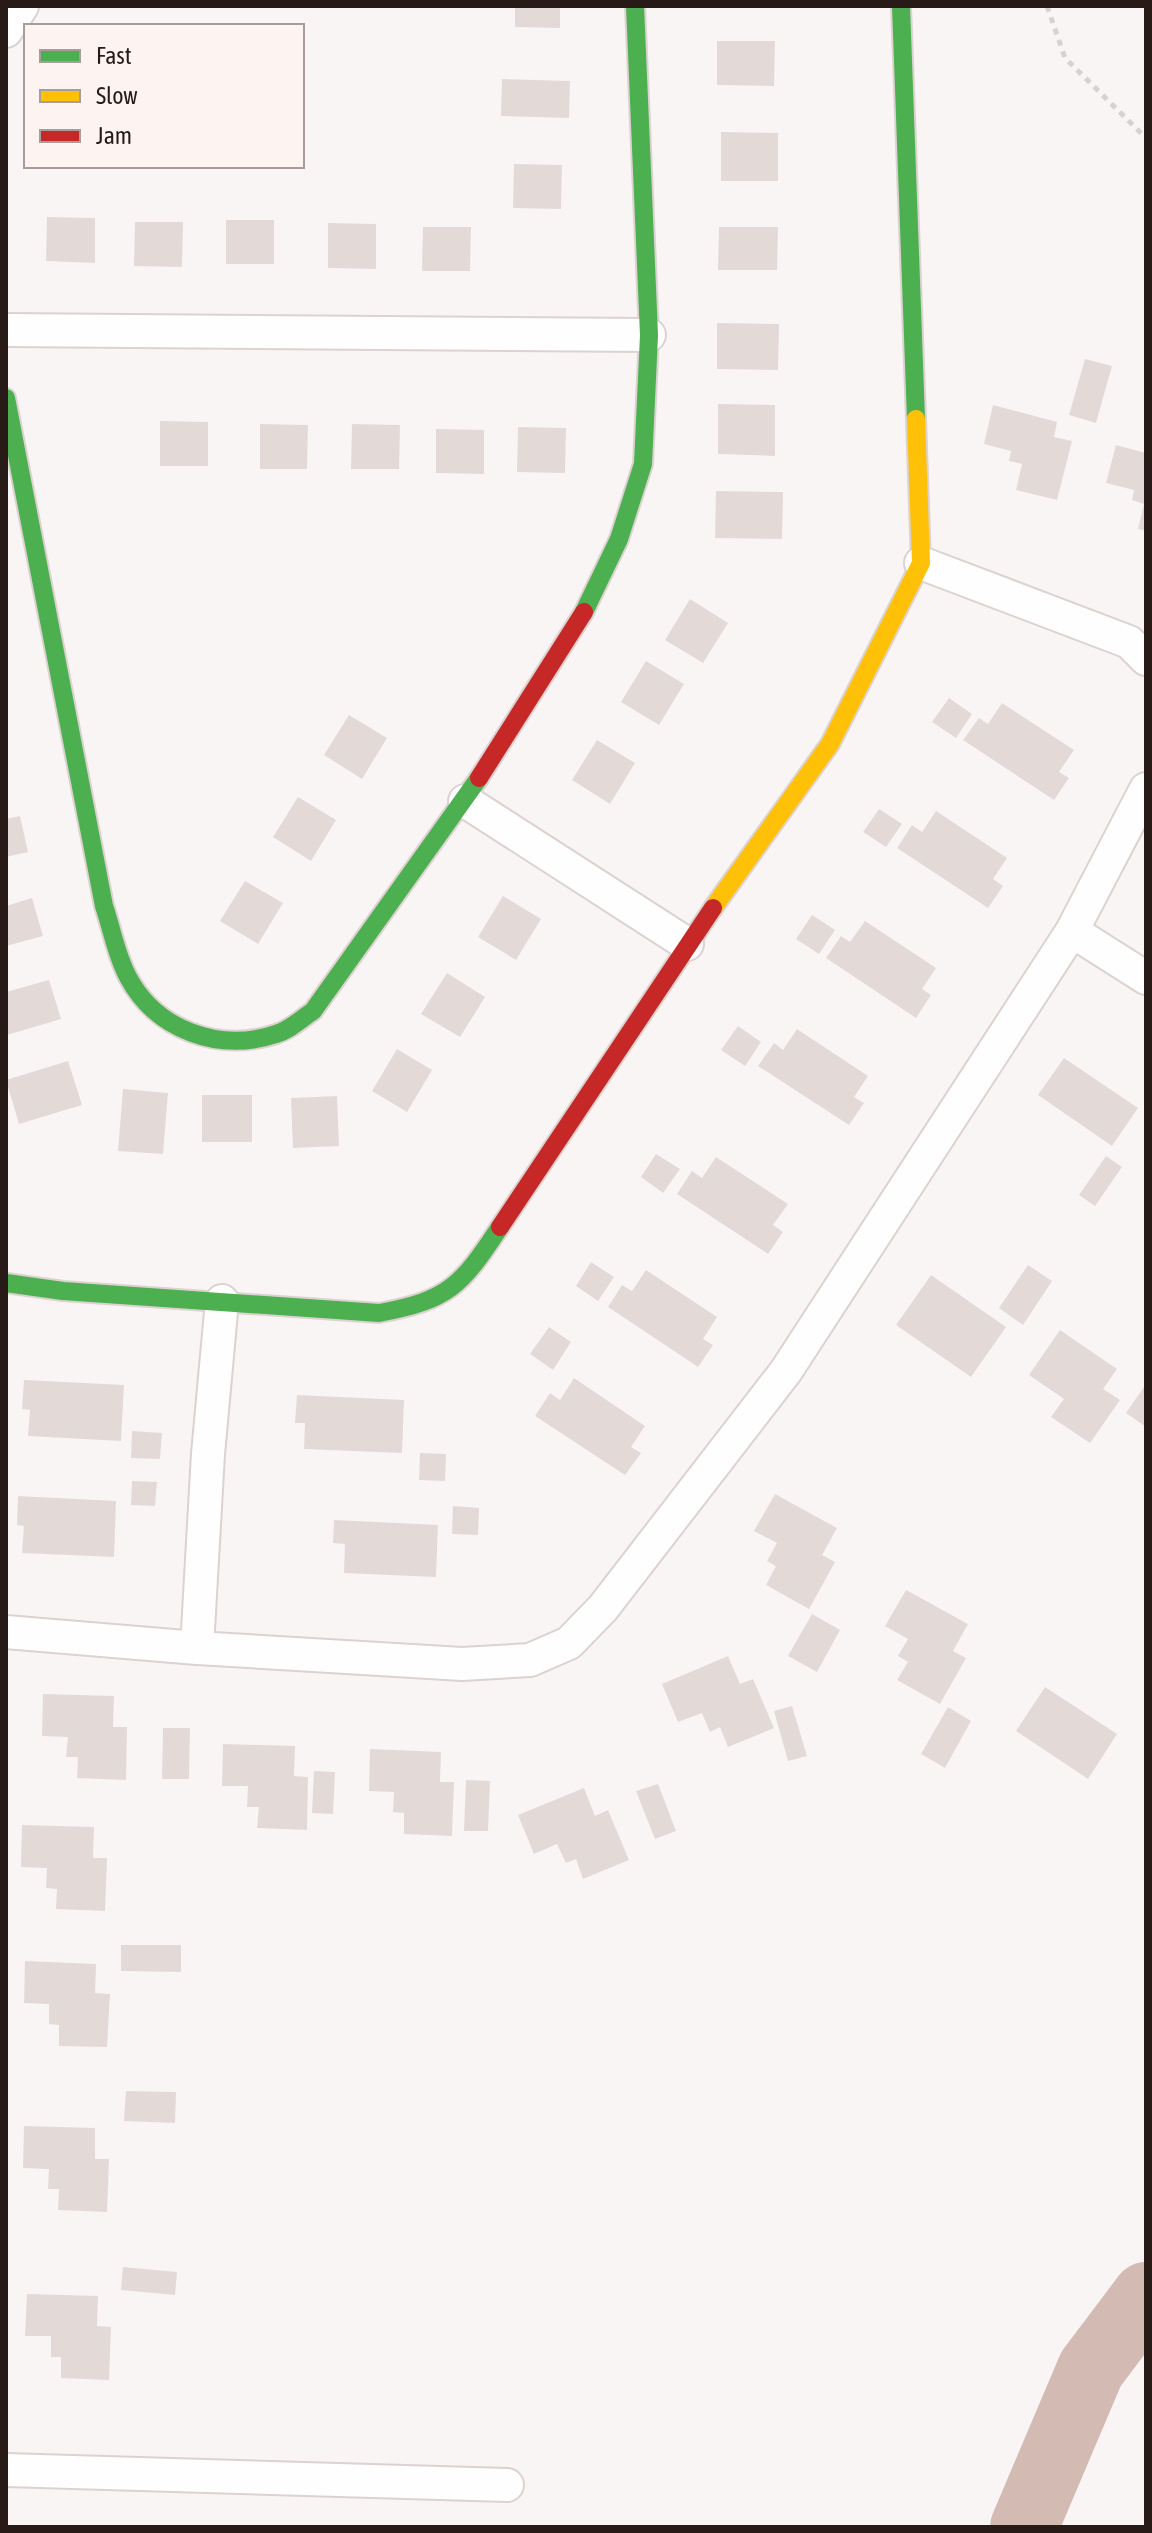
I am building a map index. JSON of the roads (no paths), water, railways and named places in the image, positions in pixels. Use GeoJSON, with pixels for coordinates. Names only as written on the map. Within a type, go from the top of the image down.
{"type":"FeatureCollection","features":[{"type":"Feature","properties":{"kind":"street"},"geometry":{"type":"LineString","coordinates":[[6,31],[22,6]]}},
{"type":"Feature","properties":{"kind":"street"},"geometry":{"type":"LineString","coordinates":[[6,398],[104,906],[129,978],[156,1012],[195,1038],[237,1043],[278,1034],[313,1011],[465,801],[591,601],[619,539],[643,464],[649,335],[635,6]]}},
{"type":"Feature","properties":{"kind":"street"},"geometry":{"type":"LineString","coordinates":[[6,1283],[63,1291],[379,1313],[430,1303],[457,1288],[687,944],[830,744],[921,563],[901,6]]}},
{"type":"Feature","properties":{"kind":"street"},"geometry":{"type":"LineString","coordinates":[[6,330],[649,335]]}},
{"type":"Feature","properties":{"kind":"street"},"geometry":{"type":"LineString","coordinates":[[921,563],[1129,642],[1146,659]]}},
{"type":"Feature","properties":{"kind":"street"},"geometry":{"type":"LineString","coordinates":[[6,1632],[197,1648],[462,1664],[530,1660],[569,1643],[603,1608],[786,1371],[1072,931],[1146,789]]}},
{"type":"Feature","properties":{"kind":"street"},"geometry":{"type":"LineString","coordinates":[[465,801],[687,944]]}},
{"type":"Feature","properties":{"kind":"street"},"geometry":{"type":"LineString","coordinates":[[1072,931],[1146,978]]}},
{"type":"Feature","properties":{"kind":"street"},"geometry":{"type":"LineString","coordinates":[[197,1648],[208,1454],[222,1301]]}},
{"type":"Feature","properties":{"kind":"street"},"geometry":{"type":"LineString","coordinates":[[6,2470],[507,2485]]}},
{"type":"Feature","properties":{"kind":"waterway"},"geometry":{"type":"LineString","coordinates":[[1024,2527],[1091,2369],[1146,2296]]}}]}
